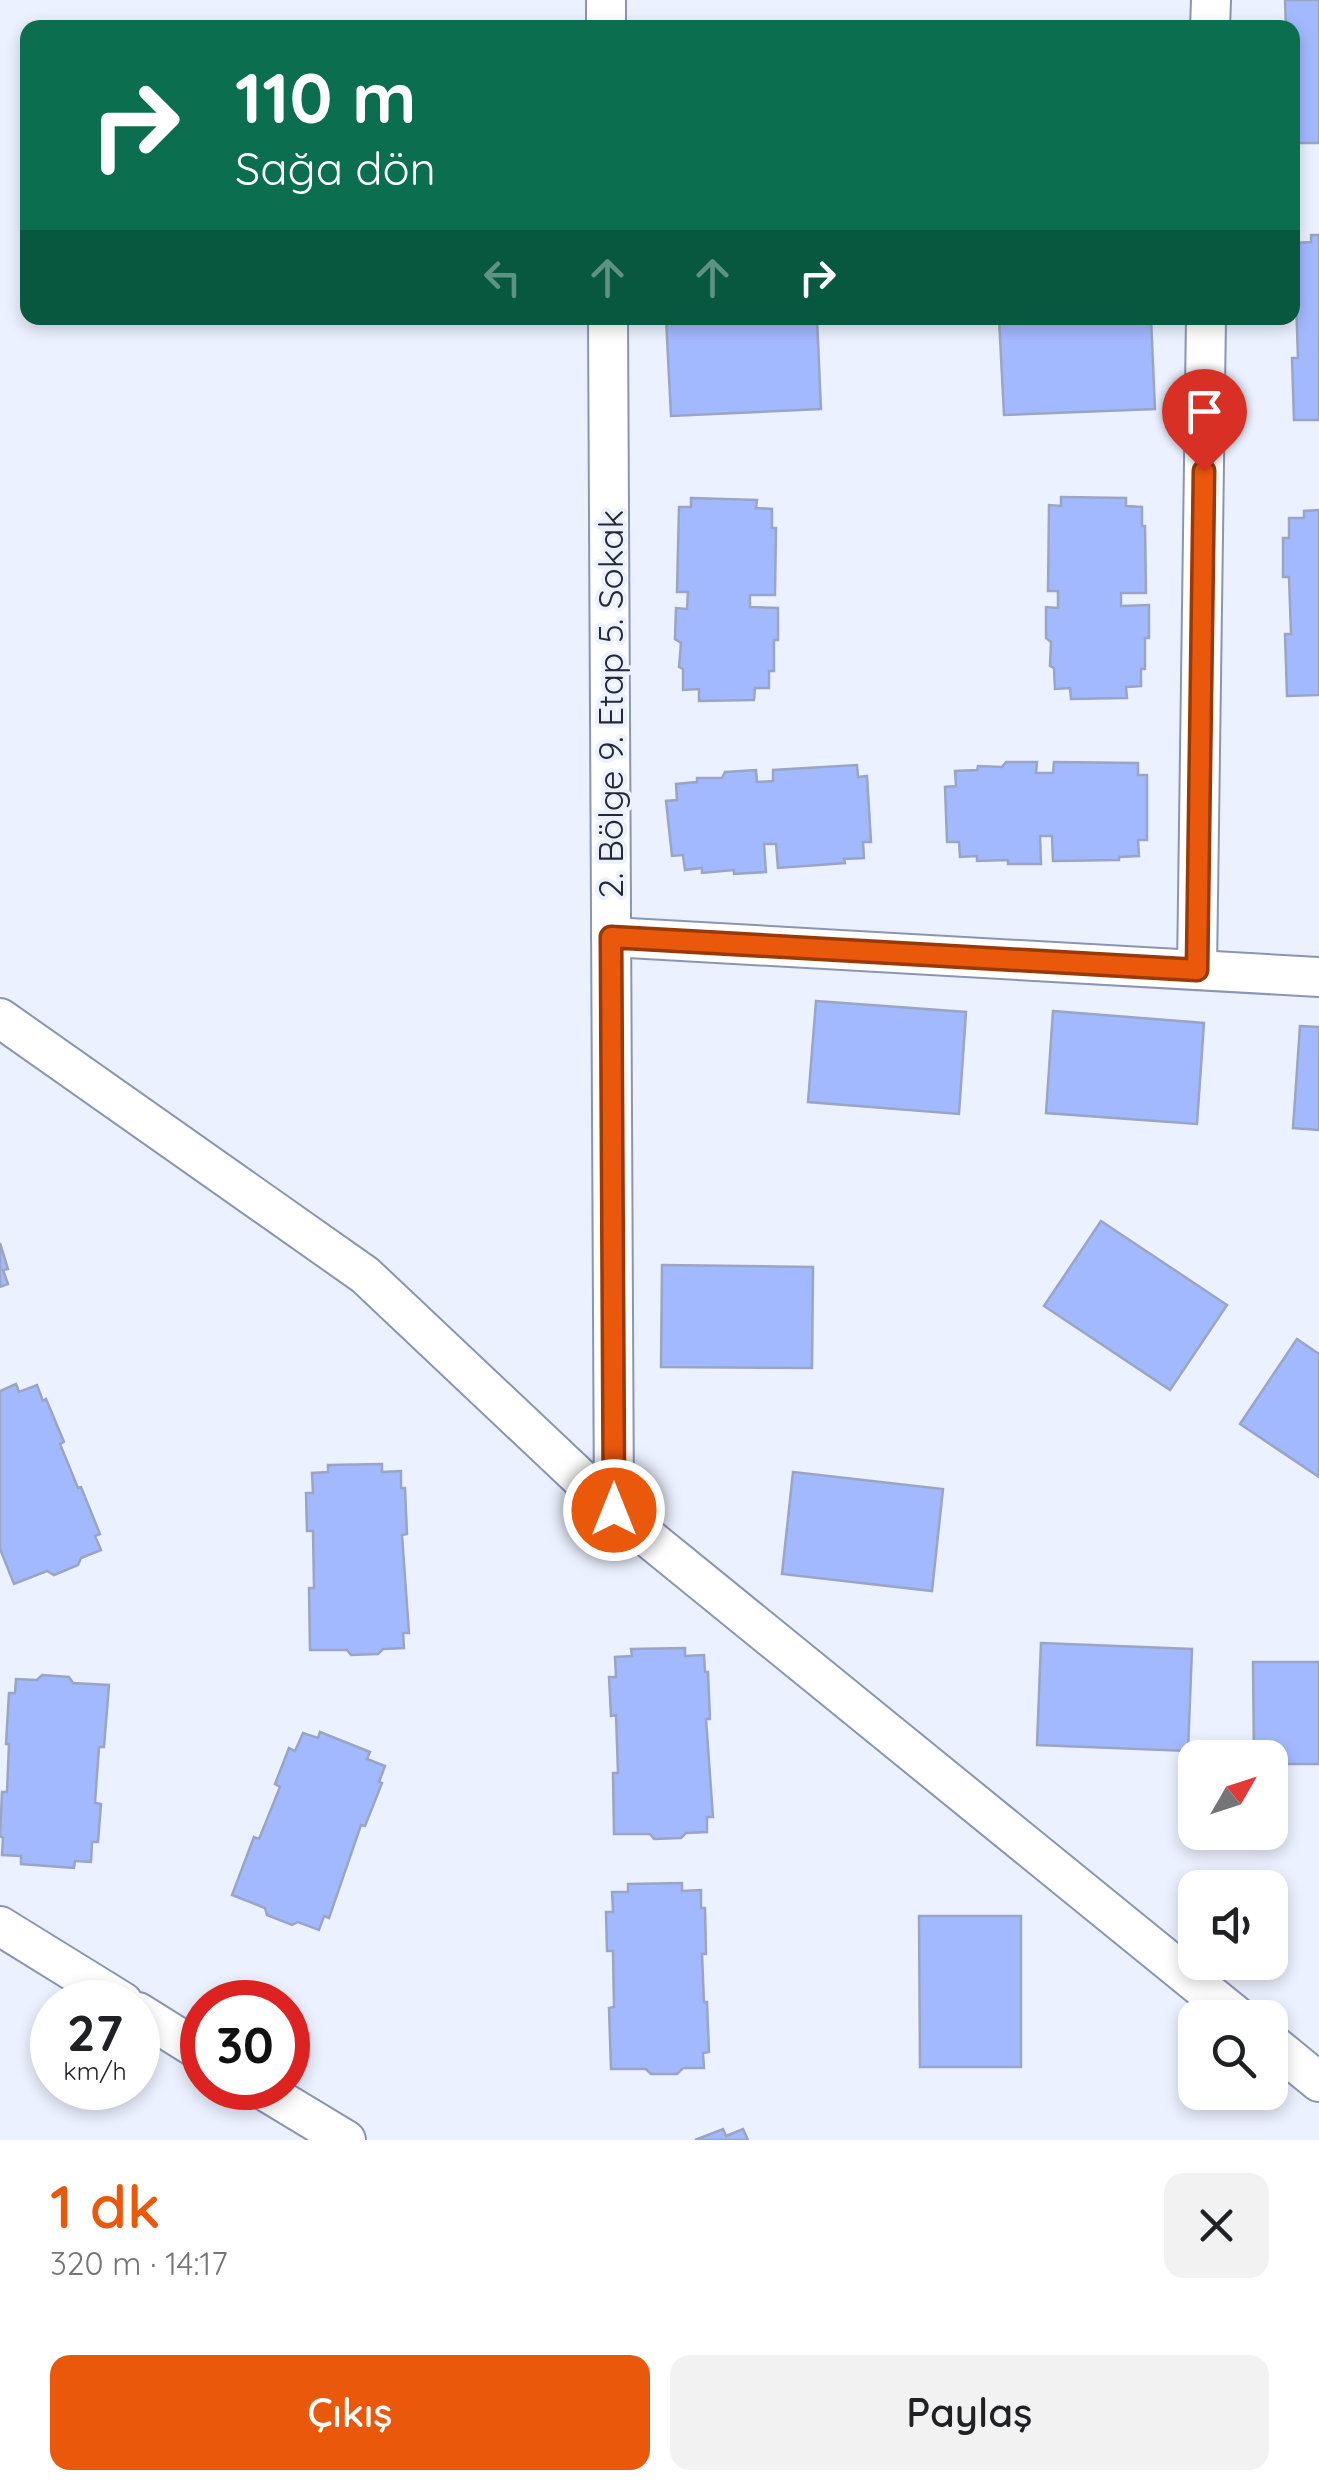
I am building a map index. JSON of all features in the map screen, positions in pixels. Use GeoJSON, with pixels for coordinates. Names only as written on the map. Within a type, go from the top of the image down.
{"type":"FeatureCollection","features":[{"type":"Feature","properties":{"kind":"street","name":"2. Bölge 9. Etap 5. Sokak"},"geometry":{"type":"LineString","coordinates":[[608,325],[614,1510]]}},
{"type":"Feature","properties":{"kind":"street"},"geometry":{"type":"LineString","coordinates":[[1197,970],[1206,325]]}},
{"type":"Feature","properties":{"kind":"street"},"geometry":{"type":"LineString","coordinates":[[611,937],[1319,977]]}},
{"type":"Feature","properties":{"kind":"street"},"geometry":{"type":"LineString","coordinates":[[0,1018],[365,1275],[614,1510],[1217,2000]]}},
{"type":"Feature","properties":{"kind":"street"},"geometry":{"type":"LineString","coordinates":[[0,1926],[87,1980]]}},
{"type":"Feature","properties":{"kind":"street"},"geometry":{"type":"LineString","coordinates":[[1288,2057],[1319,2082]]}},
{"type":"Feature","properties":{"kind":"street"},"geometry":{"type":"LineString","coordinates":[[296,2110],[346,2140]]}},
{"type":"Feature","properties":{"kind":"building"},"geometry":{"type":"Polygon","coordinates":[[[1285,0],[1319,0],[1319,143],[1300,143],[1300,20],[1286,20],[1285,0]]]}},
{"type":"Feature","properties":{"kind":"building"},"geometry":{"type":"Polygon","coordinates":[[[1311,235],[1319,235],[1319,420],[1294,420],[1292,358],[1298,358],[1300,243],[1311,242],[1311,235]]]}},
{"type":"Feature","properties":{"kind":"building"},"geometry":{"type":"Polygon","coordinates":[[[666,325],[817,325],[821,409],[671,416],[666,325]]]}},
{"type":"Feature","properties":{"kind":"building"},"geometry":{"type":"Polygon","coordinates":[[[999,325],[1151,325],[1155,409],[1004,415],[999,325]]]}},
{"type":"Feature","properties":{"kind":"building"},"geometry":{"type":"Polygon","coordinates":[[[1061,497],[1126,498],[1126,506],[1142,507],[1146,593],[1121,593],[1121,606],[1149,605],[1149,638],[1145,638],[1141,686],[1126,687],[1127,698],[1071,699],[1070,688],[1055,689],[1054,668],[1050,666],[1051,642],[1046,638],[1046,607],[1058,608],[1058,591],[1048,591],[1049,505],[1061,506],[1061,497]]]}},
{"type":"Feature","properties":{"kind":"building"},"geometry":{"type":"Polygon","coordinates":[[[691,498],[757,500],[756,508],[772,509],[772,528],[776,528],[775,595],[750,595],[750,607],[778,608],[778,640],[774,640],[774,671],[769,671],[769,688],[755,688],[754,700],[699,701],[699,689],[683,690],[683,669],[679,667],[681,643],[675,639],[676,608],[687,609],[688,592],[677,592],[679,507],[691,507],[691,498]]]}},
{"type":"Feature","properties":{"kind":"building"},"geometry":{"type":"Polygon","coordinates":[[[1319,510],[1319,695],[1287,696],[1285,634],[1291,634],[1289,577],[1283,577],[1283,538],[1289,538],[1289,518],[1304,518],[1304,511],[1319,510]]]}},
{"type":"Feature","properties":{"kind":"building"},"geometry":{"type":"Polygon","coordinates":[[[1006,762],[1037,762],[1036,773],[1053,773],[1054,762],[1138,763],[1138,775],[1147,775],[1147,840],[1138,840],[1139,856],[1053,861],[1052,836],[1040,836],[1041,864],[960,857],[959,842],[947,842],[945,787],[956,786],[955,771],[977,770],[978,766],[1002,767],[1006,762]]]}},
{"type":"Feature","properties":{"kind":"building"},"geometry":{"type":"Polygon","coordinates":[[[857,765],[858,777],[867,776],[871,842],[863,842],[864,858],[778,868],[776,844],[764,844],[766,872],[734,874],[734,870],[685,870],[683,855],[672,856],[666,801],[677,800],[676,784],[697,782],[697,778],[722,778],[725,772],[756,770],[757,782],[773,781],[773,770],[857,765]]]}},
{"type":"Feature","properties":{"kind":"building"},"geometry":{"type":"Polygon","coordinates":[[[816,1001],[966,1012],[959,1114],[808,1102],[816,1001]]]}},
{"type":"Feature","properties":{"kind":"building"},"geometry":{"type":"Polygon","coordinates":[[[1053,1011],[1204,1023],[1197,1124],[1046,1113],[1053,1011]]]}},
{"type":"Feature","properties":{"kind":"building"},"geometry":{"type":"Polygon","coordinates":[[[1300,1026],[1319,1027],[1319,1130],[1293,1128],[1300,1026]]]}},
{"type":"Feature","properties":{"kind":"building"},"geometry":{"type":"Polygon","coordinates":[[[1101,1221],[1227,1305],[1170,1390],[1044,1306],[1101,1221]]]}},
{"type":"Feature","properties":{"kind":"building"},"geometry":{"type":"Polygon","coordinates":[[[0,1243],[8,1284],[0,1287],[0,1243]]]}},
{"type":"Feature","properties":{"kind":"building"},"geometry":{"type":"Polygon","coordinates":[[[662,1265],[813,1267],[812,1368],[661,1367],[662,1265]]]}},
{"type":"Feature","properties":{"kind":"building"},"geometry":{"type":"Polygon","coordinates":[[[1297,1339],[1319,1354],[1319,1477],[1240,1424],[1297,1339]]]}},
{"type":"Feature","properties":{"kind":"building"},"geometry":{"type":"Polygon","coordinates":[[[16,1384],[19,1392],[37,1385],[43,1401],[46,1399],[64,1442],[60,1444],[100,1534],[95,1536],[101,1550],[54,1575],[47,1571],[14,1584],[0,1549],[0,1391],[16,1384]]]}},
{"type":"Feature","properties":{"kind":"building"},"geometry":{"type":"Polygon","coordinates":[[[382,1464],[382,1472],[401,1471],[401,1488],[405,1488],[407,1534],[402,1535],[409,1633],[403,1633],[404,1648],[351,1655],[347,1650],[310,1650],[313,1531],[307,1531],[306,1493],[313,1493],[312,1473],[328,1472],[328,1465],[382,1464]]]}},
{"type":"Feature","properties":{"kind":"building"},"geometry":{"type":"Polygon","coordinates":[[[793,1472],[943,1489],[932,1591],[782,1574],[793,1472]]]}},
{"type":"Feature","properties":{"kind":"building"},"geometry":{"type":"Polygon","coordinates":[[[1041,1643],[1192,1649],[1188,1740],[1178,1740],[1178,1751],[1037,1745],[1041,1643]]]}},
{"type":"Feature","properties":{"kind":"building"},"geometry":{"type":"Polygon","coordinates":[[[685,1648],[685,1656],[704,1655],[708,1672],[710,1719],[706,1719],[713,1817],[707,1817],[707,1832],[686,1833],[681,1838],[614,1834],[613,1773],[618,1773],[616,1715],[611,1716],[609,1677],[616,1677],[615,1657],[632,1656],[631,1649],[685,1648]]]}},
{"type":"Feature","properties":{"kind":"building"},"geometry":{"type":"Polygon","coordinates":[[[1253,1662],[1319,1662],[1319,1764],[1288,1764],[1288,1740],[1254,1740],[1253,1662]]]}},
{"type":"Feature","properties":{"kind":"building"},"geometry":{"type":"Polygon","coordinates":[[[42,1675],[69,1677],[73,1683],[109,1685],[95,1803],[101,1804],[98,1842],[92,1842],[91,1862],[75,1861],[74,1868],[21,1864],[21,1856],[2,1855],[9,1693],[15,1693],[16,1679],[37,1680],[42,1675]]]}},
{"type":"Feature","properties":{"kind":"building"},"geometry":{"type":"Polygon","coordinates":[[[320,1732],[370,1752],[367,1759],[385,1766],[379,1782],[382,1783],[365,1826],[361,1825],[329,1918],[324,1916],[319,1930],[267,1915],[265,1908],[232,1895],[254,1837],[259,1839],[280,1787],[275,1784],[289,1748],[295,1751],[303,1733],[318,1738],[320,1732]]]}},
{"type":"Feature","properties":{"kind":"building"},"geometry":{"type":"Polygon","coordinates":[[[682,1883],[682,1891],[701,1890],[701,1908],[705,1908],[706,1954],[702,1954],[709,2052],[703,2053],[704,2068],[683,2068],[677,2074],[611,2069],[609,2008],[614,2007],[613,1951],[607,1951],[606,1912],[613,1912],[612,1892],[628,1892],[628,1884],[682,1883]]]}},
{"type":"Feature","properties":{"kind":"building"},"geometry":{"type":"Polygon","coordinates":[[[919,1916],[1021,1916],[1021,2067],[920,2067],[919,1916]]]}},
{"type":"Feature","properties":{"kind":"building"},"geometry":{"type":"Polygon","coordinates":[[[723,2129],[726,2136],[743,2129],[748,2140],[695,2140],[723,2129]]]}},
{"type":"Feature","properties":{"kind":"route"},"geometry":{"type":"LineString","coordinates":[[614,1510],[611,937],[1197,970],[1204,471]]}}]}
